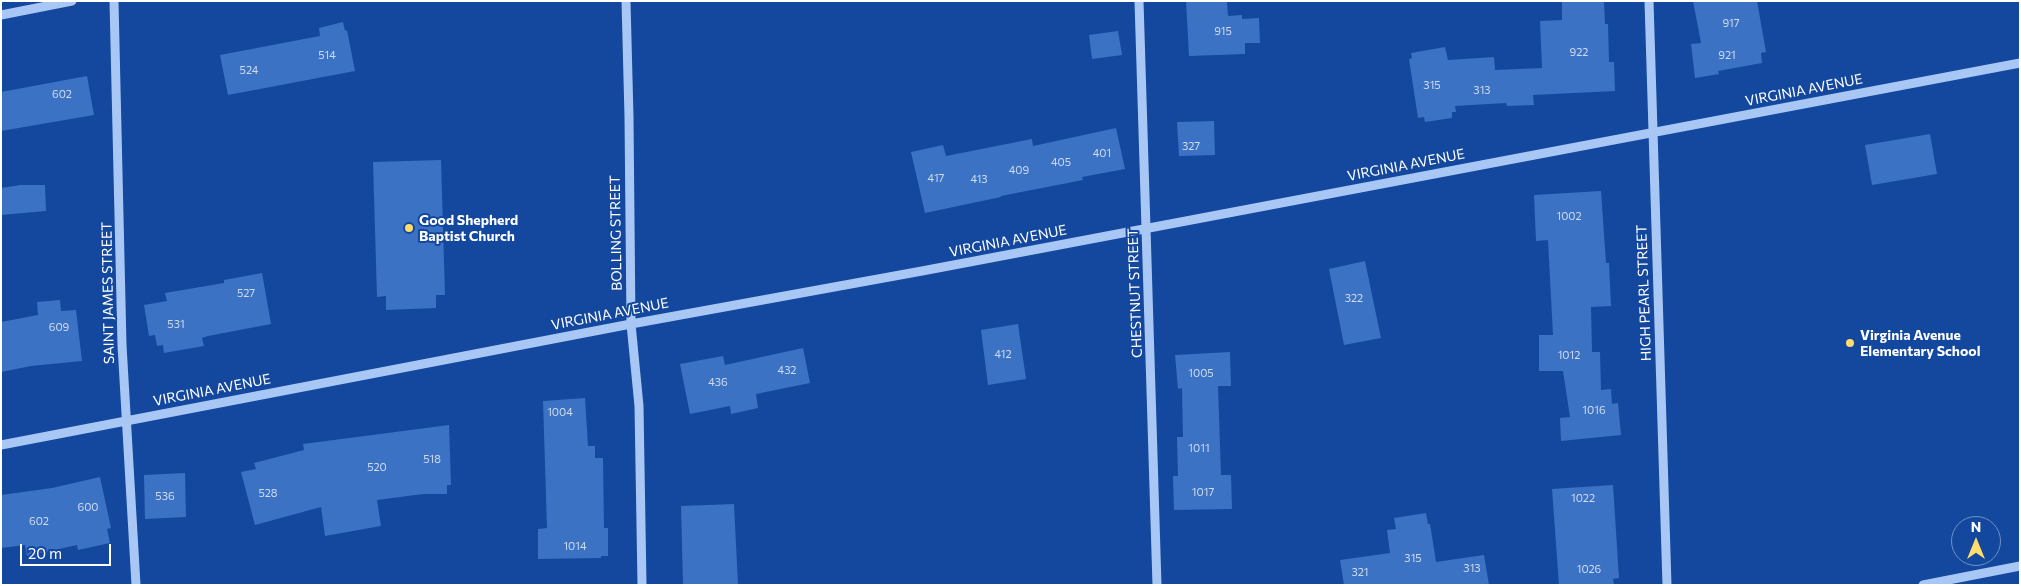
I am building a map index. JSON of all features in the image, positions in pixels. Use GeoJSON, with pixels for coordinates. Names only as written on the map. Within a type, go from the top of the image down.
{"type":"FeatureCollection","features":[{"type":"Feature","properties":{"kind":"street"},"geometry":{"type":"LineString","coordinates":[[1,15],[72,1]]}},
{"type":"Feature","properties":{"kind":"street","name":"SAINT JAMES STREET"},"geometry":{"type":"LineString","coordinates":[[114,1],[119,144],[122,345],[136,585]]}},
{"type":"Feature","properties":{"kind":"street","name":"BOLLING STREET"},"geometry":{"type":"LineString","coordinates":[[626,1],[631,324],[639,406],[642,585]]}},
{"type":"Feature","properties":{"kind":"street","name":"CHESTNUT STREET"},"geometry":{"type":"LineString","coordinates":[[1139,1],[1157,585]]}},
{"type":"Feature","properties":{"kind":"street","name":"HIGH PEARL STREET"},"geometry":{"type":"LineString","coordinates":[[1648,1],[1667,585]]}},
{"type":"Feature","properties":{"kind":"street","name":"VIRGINIA AVENUE"},"geometry":{"type":"LineString","coordinates":[[1,445],[631,324],[2020,63]]}},
{"type":"Feature","properties":{"kind":"street"},"geometry":{"type":"LineString","coordinates":[[1923,585],[2020,566]]}},
{"type":"Feature","properties":{"kind":"building"},"geometry":{"type":"Polygon","coordinates":[[[1186,1],[1227,1],[1228,16],[1242,15],[1242,19],[1259,18],[1260,43],[1245,43],[1245,54],[1189,56],[1186,1]]]}},
{"type":"Feature","properties":{"kind":"building"},"geometry":{"type":"Polygon","coordinates":[[[1562,1],[1604,1],[1605,24],[1608,24],[1609,62],[1614,62],[1615,91],[1533,95],[1534,105],[1507,106],[1506,103],[1455,106],[1456,112],[1452,112],[1452,118],[1425,122],[1424,117],[1418,118],[1409,59],[1412,58],[1411,53],[1445,47],[1448,60],[1494,57],[1495,70],[1542,68],[1540,21],[1562,20],[1562,1]]]}},
{"type":"Feature","properties":{"kind":"building"},"geometry":{"type":"Polygon","coordinates":[[[1693,1],[1757,1],[1766,52],[1761,53],[1762,63],[1718,71],[1719,74],[1695,78],[1691,44],[1701,43],[1693,1]]]}},
{"type":"Feature","properties":{"kind":"building"},"geometry":{"type":"Polygon","coordinates":[[[343,22],[345,31],[347,30],[355,71],[228,95],[220,55],[320,36],[319,28],[343,22]]]}},
{"type":"Feature","properties":{"kind":"building"},"geometry":{"type":"Polygon","coordinates":[[[1118,31],[1122,55],[1092,59],[1089,35],[1118,31]]]}},
{"type":"Feature","properties":{"kind":"building"},"geometry":{"type":"Polygon","coordinates":[[[87,76],[94,115],[1,131],[1,92],[87,76]]]}},
{"type":"Feature","properties":{"kind":"building"},"geometry":{"type":"Polygon","coordinates":[[[1214,121],[1215,155],[1179,156],[1177,122],[1214,121]]]}},
{"type":"Feature","properties":{"kind":"building"},"geometry":{"type":"Polygon","coordinates":[[[1116,128],[1125,169],[1082,177],[1083,180],[925,213],[911,152],[943,145],[946,156],[1032,139],[1033,146],[1116,128]]]}},
{"type":"Feature","properties":{"kind":"building"},"geometry":{"type":"Polygon","coordinates":[[[1930,134],[1937,174],[1872,185],[1865,145],[1930,134]]]}},
{"type":"Feature","properties":{"kind":"building","name":"Good Shepherd Baptist Church"},"geometry":{"type":"Polygon","coordinates":[[[441,160],[445,295],[436,295],[436,308],[386,310],[386,296],[377,297],[373,162],[441,160]]]}},
{"type":"Feature","properties":{"kind":"building"},"geometry":{"type":"Polygon","coordinates":[[[21,185],[45,185],[46,211],[1,215],[1,188],[21,185]]]}},
{"type":"Feature","properties":{"kind":"building"},"geometry":{"type":"Polygon","coordinates":[[[1601,191],[1606,263],[1609,263],[1611,306],[1591,307],[1592,352],[1600,352],[1601,390],[1611,389],[1612,404],[1618,403],[1621,435],[1561,441],[1560,418],[1570,417],[1563,371],[1539,371],[1539,335],[1553,335],[1548,240],[1536,241],[1534,195],[1601,191]]]}},
{"type":"Feature","properties":{"kind":"building"},"geometry":{"type":"Polygon","coordinates":[[[1365,261],[1381,338],[1344,345],[1329,269],[1365,261]]]}},
{"type":"Feature","properties":{"kind":"building"},"geometry":{"type":"Polygon","coordinates":[[[262,273],[271,324],[208,336],[202,338],[204,346],[164,353],[163,345],[157,346],[155,335],[149,336],[144,305],[167,301],[165,293],[224,283],[224,280],[262,273]]]}},
{"type":"Feature","properties":{"kind":"building"},"geometry":{"type":"Polygon","coordinates":[[[60,300],[61,311],[76,310],[82,361],[31,366],[1,372],[1,322],[38,315],[37,302],[60,300]]]}},
{"type":"Feature","properties":{"kind":"building"},"geometry":{"type":"Polygon","coordinates":[[[1018,324],[1026,379],[988,385],[981,330],[1018,324]]]}},
{"type":"Feature","properties":{"kind":"building"},"geometry":{"type":"Polygon","coordinates":[[[803,348],[810,383],[756,394],[758,408],[731,414],[730,406],[690,414],[680,364],[723,356],[725,365],[803,348]]]}},
{"type":"Feature","properties":{"kind":"building"},"geometry":{"type":"Polygon","coordinates":[[[1230,352],[1231,386],[1218,386],[1221,475],[1231,475],[1232,509],[1174,510],[1173,476],[1178,476],[1177,437],[1183,437],[1182,388],[1178,389],[1175,355],[1230,352]]]}},
{"type":"Feature","properties":{"kind":"building"},"geometry":{"type":"Polygon","coordinates":[[[585,398],[588,446],[595,446],[595,458],[603,458],[604,528],[608,528],[608,556],[601,556],[601,558],[538,559],[538,529],[547,528],[543,401],[585,398]]]}},
{"type":"Feature","properties":{"kind":"building"},"geometry":{"type":"Polygon","coordinates":[[[449,425],[451,485],[447,485],[447,494],[423,494],[377,500],[381,526],[325,536],[321,507],[255,525],[241,472],[256,469],[254,463],[304,450],[303,444],[449,425]]]}},
{"type":"Feature","properties":{"kind":"building"},"geometry":{"type":"Polygon","coordinates":[[[185,473],[186,517],[145,519],[144,475],[185,473]]]}},
{"type":"Feature","properties":{"kind":"building"},"geometry":{"type":"Polygon","coordinates":[[[100,477],[111,528],[107,529],[110,543],[78,550],[77,545],[27,556],[25,545],[1,548],[1,495],[52,488],[100,477]]]}},
{"type":"Feature","properties":{"kind":"building"},"geometry":{"type":"Polygon","coordinates":[[[1613,485],[1619,578],[1613,579],[1614,585],[1559,585],[1552,489],[1613,485]]]}},
{"type":"Feature","properties":{"kind":"building"},"geometry":{"type":"Polygon","coordinates":[[[734,504],[738,585],[683,585],[681,506],[734,504]]]}},
{"type":"Feature","properties":{"kind":"building"},"geometry":{"type":"Polygon","coordinates":[[[1426,513],[1428,524],[1430,524],[1436,562],[1484,555],[1489,585],[1344,585],[1340,560],[1390,553],[1387,530],[1396,529],[1394,518],[1426,513]]]}},
{"type":"Feature","properties":{"kind":"place","name":"Good Shepherd Baptist Church"},"geometry":{"type":"Point","coordinates":[409,228]}},
{"type":"Feature","properties":{"kind":"place","name":"Virginia Avenue Elementary School"},"geometry":{"type":"Point","coordinates":[1850,343]}}]}
